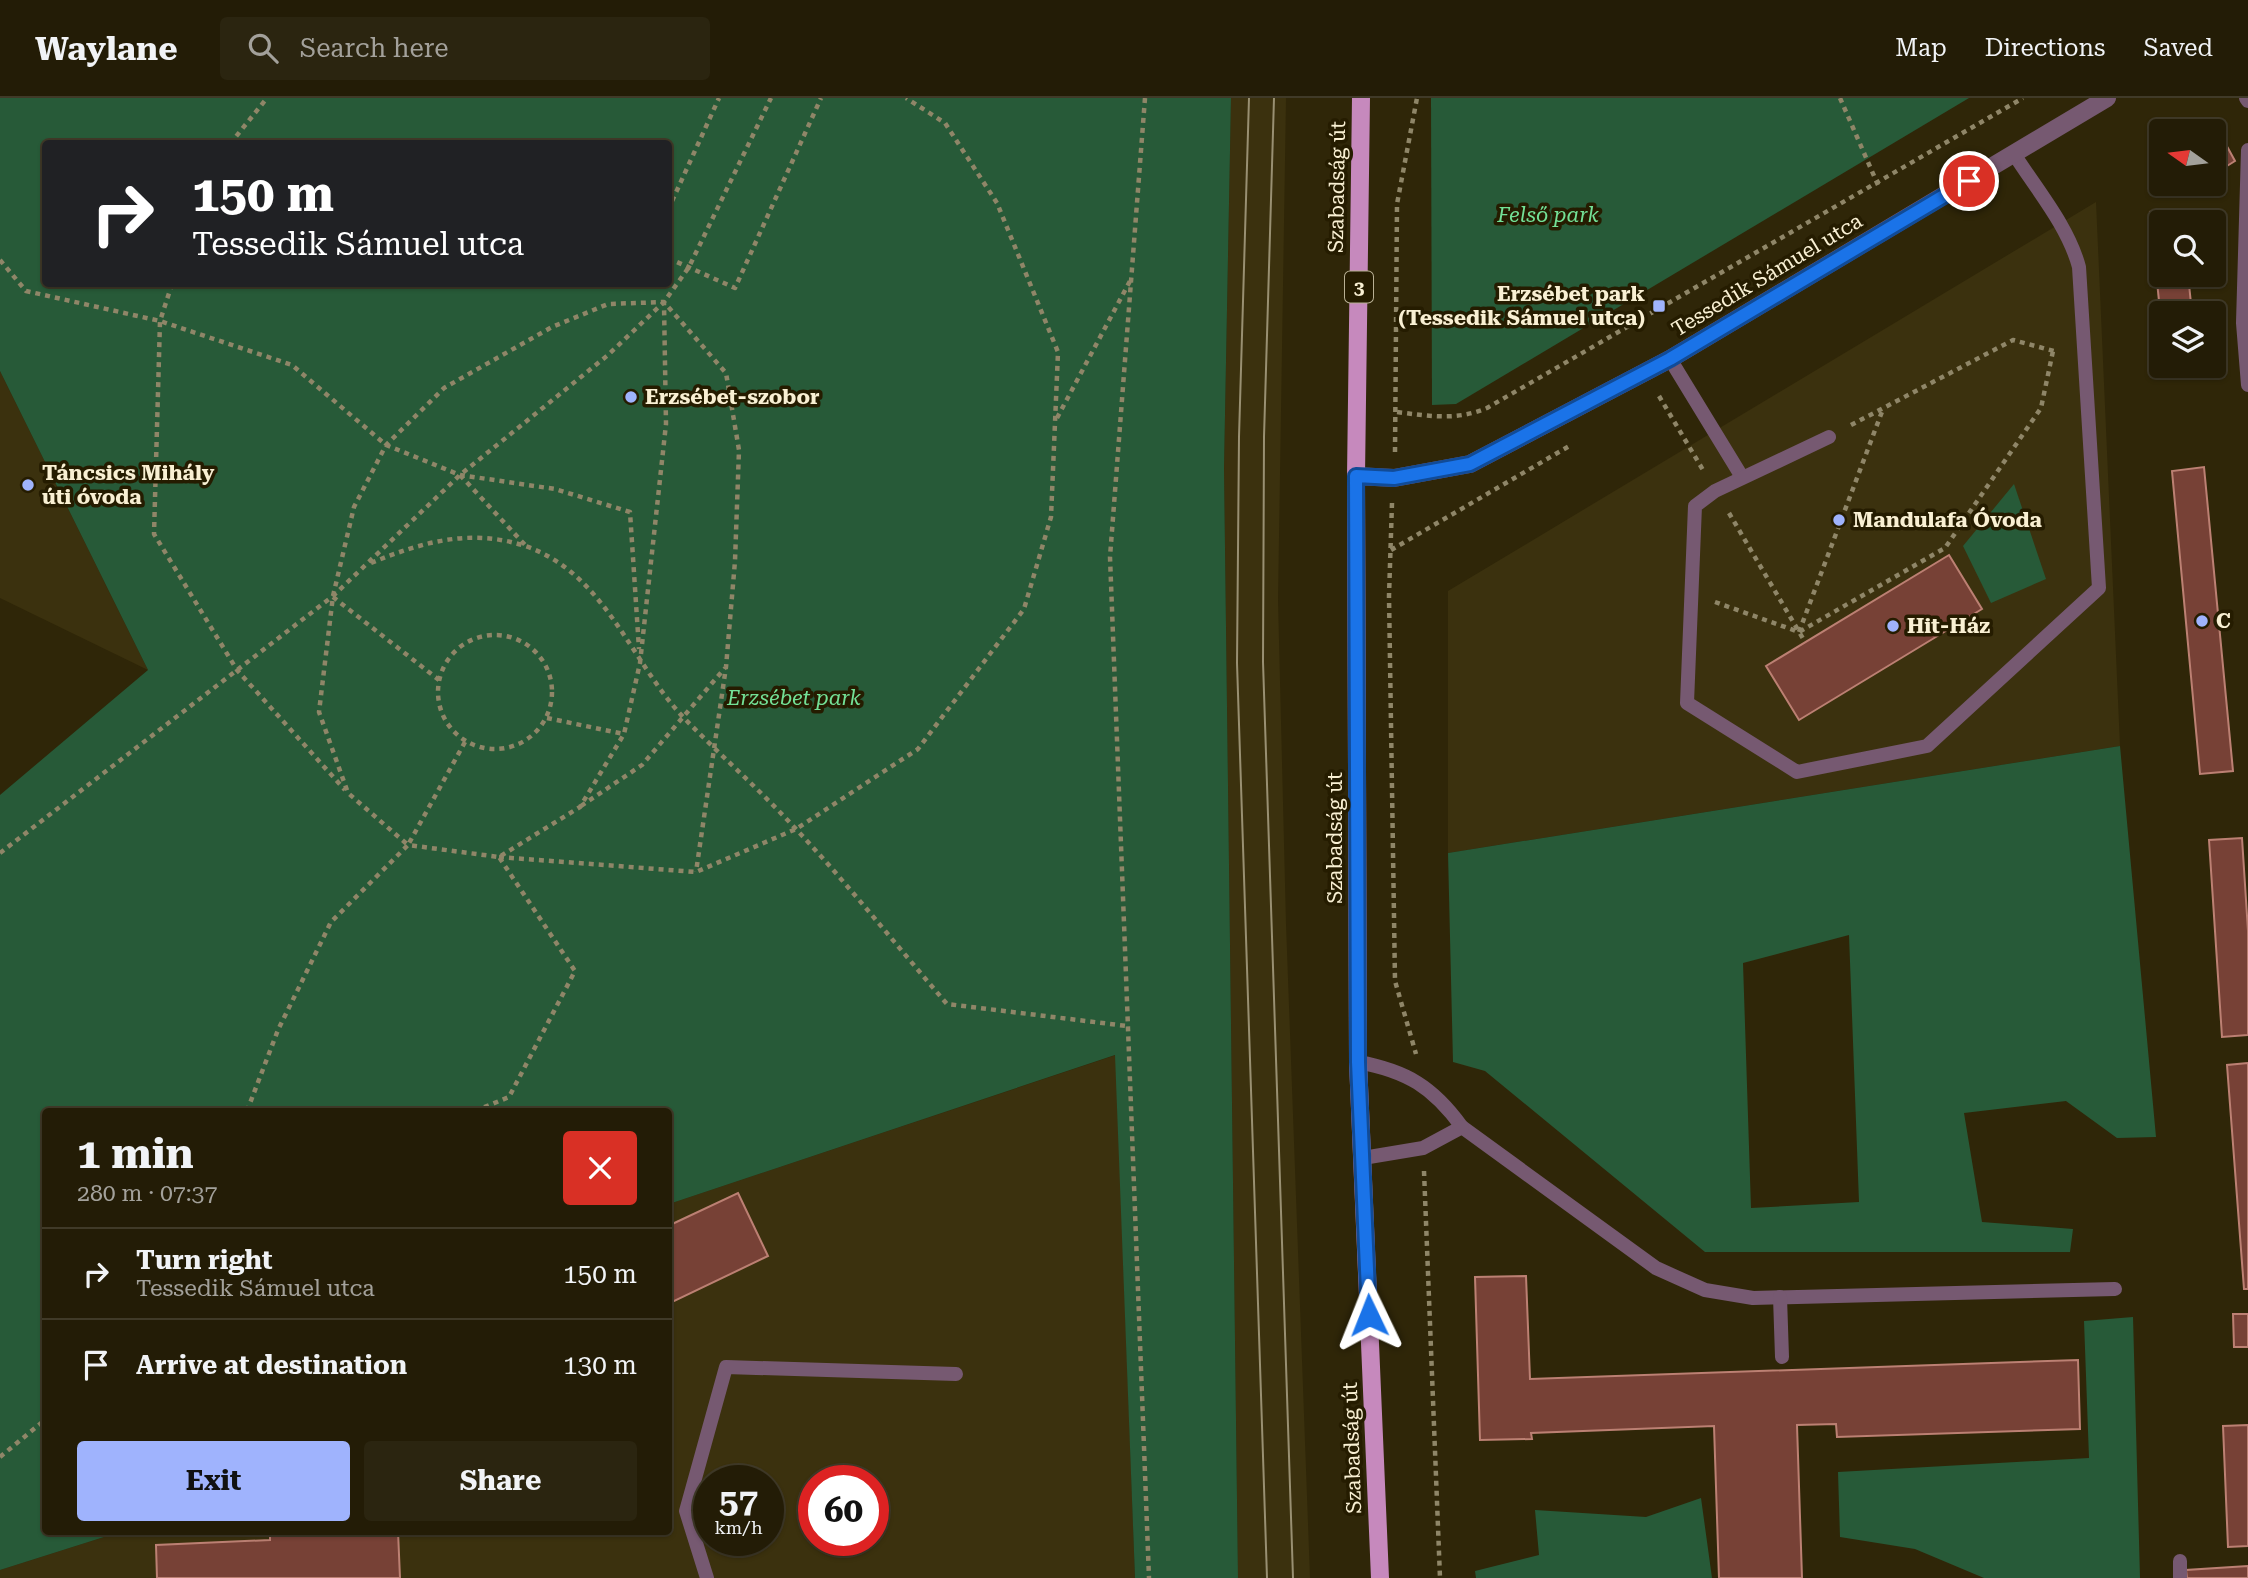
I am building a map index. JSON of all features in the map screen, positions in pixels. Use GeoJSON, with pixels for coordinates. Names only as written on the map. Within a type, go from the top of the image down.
{"type":"FeatureCollection","features":[{"type":"Feature","properties":{"kind":"main road","name":"Szabadság út"},"geometry":{"type":"LineString","coordinates":[[1361,98],[1356,476],[1358,1062],[1380,1578]]}},
{"type":"Feature","properties":{"kind":"street","name":"Tessedik Sámuel utca"},"geometry":{"type":"LineString","coordinates":[[1356,476],[1394,478],[1470,464],[1670,359],[2107,98]]}},
{"type":"Feature","properties":{"kind":"lane"},"geometry":{"type":"LineString","coordinates":[[2248,150],[2245,322],[2248,385]]}},
{"type":"Feature","properties":{"kind":"lane"},"geometry":{"type":"LineString","coordinates":[[1829,437],[1742,477],[1715,491],[1695,506],[1687,704],[1797,772],[1927,746],[2099,588],[2080,267],[2075,250],[2014,154]]}},
{"type":"Feature","properties":{"kind":"lane"},"geometry":{"type":"LineString","coordinates":[[1670,359],[1742,477]]}},
{"type":"Feature","properties":{"kind":"lane"},"geometry":{"type":"LineString","coordinates":[[1358,1062],[1394,1068],[1418,1083],[1441,1098],[1462,1127],[1656,1268],[1718,1293],[1780,1297],[2115,1289]]}},
{"type":"Feature","properties":{"kind":"lane"},"geometry":{"type":"LineString","coordinates":[[1363,1158],[1423,1148],[1462,1127]]}},
{"type":"Feature","properties":{"kind":"lane"},"geometry":{"type":"LineString","coordinates":[[1780,1297],[1782,1357]]}},
{"type":"Feature","properties":{"kind":"lane"},"geometry":{"type":"LineString","coordinates":[[707,1578],[685,1511],[726,1367],[956,1374]]}},
{"type":"Feature","properties":{"kind":"lane"},"geometry":{"type":"LineString","coordinates":[[2180,1561],[2180,1578]]}},
{"type":"Feature","properties":{"kind":"path"},"geometry":{"type":"LineString","coordinates":[[233,140],[267,98]]}},
{"type":"Feature","properties":{"kind":"path"},"geometry":{"type":"LineString","coordinates":[[672,201],[719,98]]}},
{"type":"Feature","properties":{"kind":"path"},"geometry":{"type":"LineString","coordinates":[[0,853],[332,596],[460,475],[608,355],[664,302],[689,267],[771,98]]}},
{"type":"Feature","properties":{"kind":"path"},"geometry":{"type":"LineString","coordinates":[[672,260],[735,288],[821,98]]}},
{"type":"Feature","properties":{"kind":"path"},"geometry":{"type":"LineString","coordinates":[[171,287],[160,321],[154,534],[237,670],[348,793],[408,845],[499,857],[696,872],[796,829],[918,749],[1024,609],[1051,517],[1058,352],[997,203],[945,123],[906,98]]}},
{"type":"Feature","properties":{"kind":"path"},"geometry":{"type":"LineString","coordinates":[[1145,98],[1110,557],[1149,1578]]}},
{"type":"Feature","properties":{"kind":"path"},"geometry":{"type":"LineString","coordinates":[[1417,98],[1397,204],[1397,412],[1444,418],[1468,416],[1487,408],[1789,232],[1878,185],[2023,98]]}},
{"type":"Feature","properties":{"kind":"path"},"geometry":{"type":"LineString","coordinates":[[1840,98],[1878,185]]}},
{"type":"Feature","properties":{"kind":"path"},"geometry":{"type":"LineString","coordinates":[[0,260],[26,290],[160,321],[292,365],[386,444],[460,475],[555,489],[631,512],[640,663]]}},
{"type":"Feature","properties":{"kind":"path"},"geometry":{"type":"LineString","coordinates":[[1055,422],[1131,278]]}},
{"type":"Feature","properties":{"kind":"path"},"geometry":{"type":"LineString","coordinates":[[580,807],[624,734],[640,663],[666,424],[664,302]]}},
{"type":"Feature","properties":{"kind":"path"},"geometry":{"type":"LineString","coordinates":[[348,793],[319,712],[332,596],[354,507],[386,444],[444,388],[552,327],[608,303],[664,302],[726,373],[738,450],[735,561],[726,667],[696,872]]}},
{"type":"Feature","properties":{"kind":"path"},"geometry":{"type":"LineString","coordinates":[[1829,437],[2013,340],[2053,352],[2086,347]]}},
{"type":"Feature","properties":{"kind":"path"},"geometry":{"type":"LineString","coordinates":[[1691,594],[1799,632],[1945,548],[2041,408],[2053,352]]}},
{"type":"Feature","properties":{"kind":"path"},"geometry":{"type":"LineString","coordinates":[[1646,402],[1683,380]]}},
{"type":"Feature","properties":{"kind":"path"},"geometry":{"type":"LineString","coordinates":[[1658,395],[1805,642]]}},
{"type":"Feature","properties":{"kind":"path"},"geometry":{"type":"LineString","coordinates":[[1799,632],[1883,409]]}},
{"type":"Feature","properties":{"kind":"path"},"geometry":{"type":"LineString","coordinates":[[1390,550],[1576,442]]}},
{"type":"Feature","properties":{"kind":"path"},"geometry":{"type":"LineString","coordinates":[[460,475],[527,547]]}},
{"type":"Feature","properties":{"kind":"path"},"geometry":{"type":"LineString","coordinates":[[366,565],[413,546],[437,540],[483,536],[527,547],[571,570],[598,595],[640,663],[684,718],[796,829],[947,1004],[1127,1026]]}},
{"type":"Feature","properties":{"kind":"path"},"geometry":{"type":"LineString","coordinates":[[332,596],[439,680]]}},
{"type":"Feature","properties":{"kind":"path"},"geometry":{"type":"LineString","coordinates":[[505,635],[524,643],[540,657],[550,676],[547,718],[534,735],[513,747],[489,750],[465,742],[447,725],[438,702],[439,680],[447,660],[463,645],[483,636],[505,635]]}},
{"type":"Feature","properties":{"kind":"path"},"geometry":{"type":"LineString","coordinates":[[499,857],[642,765],[726,667]]}},
{"type":"Feature","properties":{"kind":"path"},"geometry":{"type":"LineString","coordinates":[[547,718],[624,734]]}},
{"type":"Feature","properties":{"kind":"path"},"geometry":{"type":"LineString","coordinates":[[250,1108],[278,1030],[331,922],[408,845],[465,742]]}},
{"type":"Feature","properties":{"kind":"path"},"geometry":{"type":"LineString","coordinates":[[482,1108],[509,1097],[575,971],[499,857]]}},
{"type":"Feature","properties":{"kind":"path"},"geometry":{"type":"LineString","coordinates":[[0,1457],[42,1422]]}},
{"type":"Feature","properties":{"kind":"shaded area"},"geometry":{"type":"Polygon","coordinates":[[[1231,98],[1286,98],[1278,600],[1286,924],[1310,1578],[1238,1578],[1224,468],[1231,98]]]}},
{"type":"Feature","properties":{"kind":"shaded area","name":"Mandulafa Óvoda"},"geometry":{"type":"Polygon","coordinates":[[[2096,202],[2120,746],[1448,853],[1448,591],[2096,202]]]}},
{"type":"Feature","properties":{"kind":"shaded area","name":"Táncsics Mihály úti óvoda"},"geometry":{"type":"Polygon","coordinates":[[[0,371],[148,670],[0,598],[0,371]]]}},
{"type":"Feature","properties":{"kind":"shaded area"},"geometry":{"type":"Polygon","coordinates":[[[1116,1055],[1135,1578],[0,1578],[0,1570],[110,1535],[672,1535],[672,1203],[1116,1055]]]}},
{"type":"Feature","properties":{"kind":"green space","name":"Erzsébet park"},"geometry":{"type":"Polygon","coordinates":[[[0,98],[1231,98],[1224,468],[1238,1578],[1135,1578],[1115,1055],[672,1203],[672,1108],[42,1108],[42,1535],[110,1535],[0,1570],[0,795],[148,670],[0,371],[0,98]]]}},
{"type":"Feature","properties":{"kind":"green space","name":"Felső park"},"geometry":{"type":"Polygon","coordinates":[[[1431,98],[1969,98],[1456,404],[1432,405],[1431,98]]]}},
{"type":"Feature","properties":{"kind":"green space"},"geometry":{"type":"Polygon","coordinates":[[[2014,484],[2046,579],[1991,603],[1963,546],[2014,484]]]}},
{"type":"Feature","properties":{"kind":"green space"},"geometry":{"type":"Polygon","coordinates":[[[2120,746],[2156,1137],[2117,1138],[2066,1101],[1964,1113],[1982,1222],[2073,1229],[2070,1252],[1705,1252],[1485,1071],[1453,1062],[1448,853],[2120,746]],[[1849,935],[1743,963],[1751,1208],[1859,1202],[1849,935]]]}},
{"type":"Feature","properties":{"kind":"green space"},"geometry":{"type":"Polygon","coordinates":[[[2133,1317],[2140,1578],[1984,1578],[1915,1549],[1840,1537],[1838,1472],[2089,1458],[2084,1321],[2133,1317]]]}},
{"type":"Feature","properties":{"kind":"green space"},"geometry":{"type":"Polygon","coordinates":[[[1701,1498],[1712,1578],[1476,1578],[1475,1571],[1539,1555],[1535,1510],[1646,1517],[1701,1498]]]}},
{"type":"Feature","properties":{"kind":"building"},"geometry":{"type":"Polygon","coordinates":[[[2226,145],[2235,161],[2226,167],[2226,145]]]}},
{"type":"Feature","properties":{"kind":"building"},"geometry":{"type":"Polygon","coordinates":[[[2158,287],[2189,287],[2191,301],[2159,301],[2158,287]]]}},
{"type":"Feature","properties":{"kind":"building","name":"C"},"geometry":{"type":"Polygon","coordinates":[[[2204,467],[2233,771],[2200,774],[2172,471],[2204,467]]]}},
{"type":"Feature","properties":{"kind":"building","name":"Hit-Ház"},"geometry":{"type":"Polygon","coordinates":[[[1949,555],[1982,609],[1799,720],[1766,666],[1949,555]]]}},
{"type":"Feature","properties":{"kind":"building"},"geometry":{"type":"Polygon","coordinates":[[[2242,838],[2248,931],[2248,1035],[2222,1037],[2209,840],[2242,838]]]}},
{"type":"Feature","properties":{"kind":"building"},"geometry":{"type":"Polygon","coordinates":[[[2248,1063],[2248,1289],[2244,1289],[2227,1065],[2248,1063]]]}},
{"type":"Feature","properties":{"kind":"building"},"geometry":{"type":"Polygon","coordinates":[[[738,1193],[768,1256],[672,1302],[672,1224],[738,1193]]]}},
{"type":"Feature","properties":{"kind":"building"},"geometry":{"type":"Polygon","coordinates":[[[1526,1276],[1530,1379],[2078,1360],[2080,1429],[1837,1437],[1836,1424],[1797,1425],[1802,1578],[1719,1578],[1714,1426],[1531,1433],[1532,1439],[1480,1440],[1475,1277],[1526,1276]]]}},
{"type":"Feature","properties":{"kind":"building"},"geometry":{"type":"Polygon","coordinates":[[[2233,1314],[2248,1314],[2248,1347],[2234,1347],[2233,1314]]]}},
{"type":"Feature","properties":{"kind":"building"},"geometry":{"type":"Polygon","coordinates":[[[2248,1425],[2248,1546],[2228,1547],[2223,1426],[2248,1425]]]}},
{"type":"Feature","properties":{"kind":"building"},"geometry":{"type":"Polygon","coordinates":[[[270,1535],[398,1535],[400,1578],[157,1578],[156,1545],[270,1540],[270,1535]]]}},
{"type":"Feature","properties":{"kind":"building"},"geometry":{"type":"Polygon","coordinates":[[[2248,1566],[2248,1578],[2187,1578],[2186,1570],[2248,1566]]]}},
{"type":"Feature","properties":{"kind":"tram line"},"geometry":{"type":"LineString","coordinates":[[1249,98],[1239,437],[1237,663],[1267,1578]]}},
{"type":"Feature","properties":{"kind":"tram line"},"geometry":{"type":"LineString","coordinates":[[1274,98],[1264,437],[1263,662],[1293,1578]]}},
{"type":"Feature","properties":{"kind":"place","name":"Erzsébet park (Tessedik Sámuel utca)"},"geometry":{"type":"Point","coordinates":[1659,306]}},
{"type":"Feature","properties":{"kind":"place","name":"Erzsébet-szobor"},"geometry":{"type":"Point","coordinates":[631,397]}},
{"type":"Feature","properties":{"kind":"place","name":"Táncsics Mihály úti óvoda"},"geometry":{"type":"Point","coordinates":[28,485]}},
{"type":"Feature","properties":{"kind":"place","name":"Mandulafa Óvoda"},"geometry":{"type":"Point","coordinates":[1839,520]}},
{"type":"Feature","properties":{"kind":"place","name":"C"},"geometry":{"type":"Point","coordinates":[2202,621]}},
{"type":"Feature","properties":{"kind":"place","name":"Hit-Ház"},"geometry":{"type":"Point","coordinates":[1893,626]}},
{"type":"Feature","properties":{"kind":"route"},"geometry":{"type":"LineString","coordinates":[[1369,1315],[1358,1062],[1356,476],[1394,478],[1470,464],[1670,359],[1969,181]]}}]}
